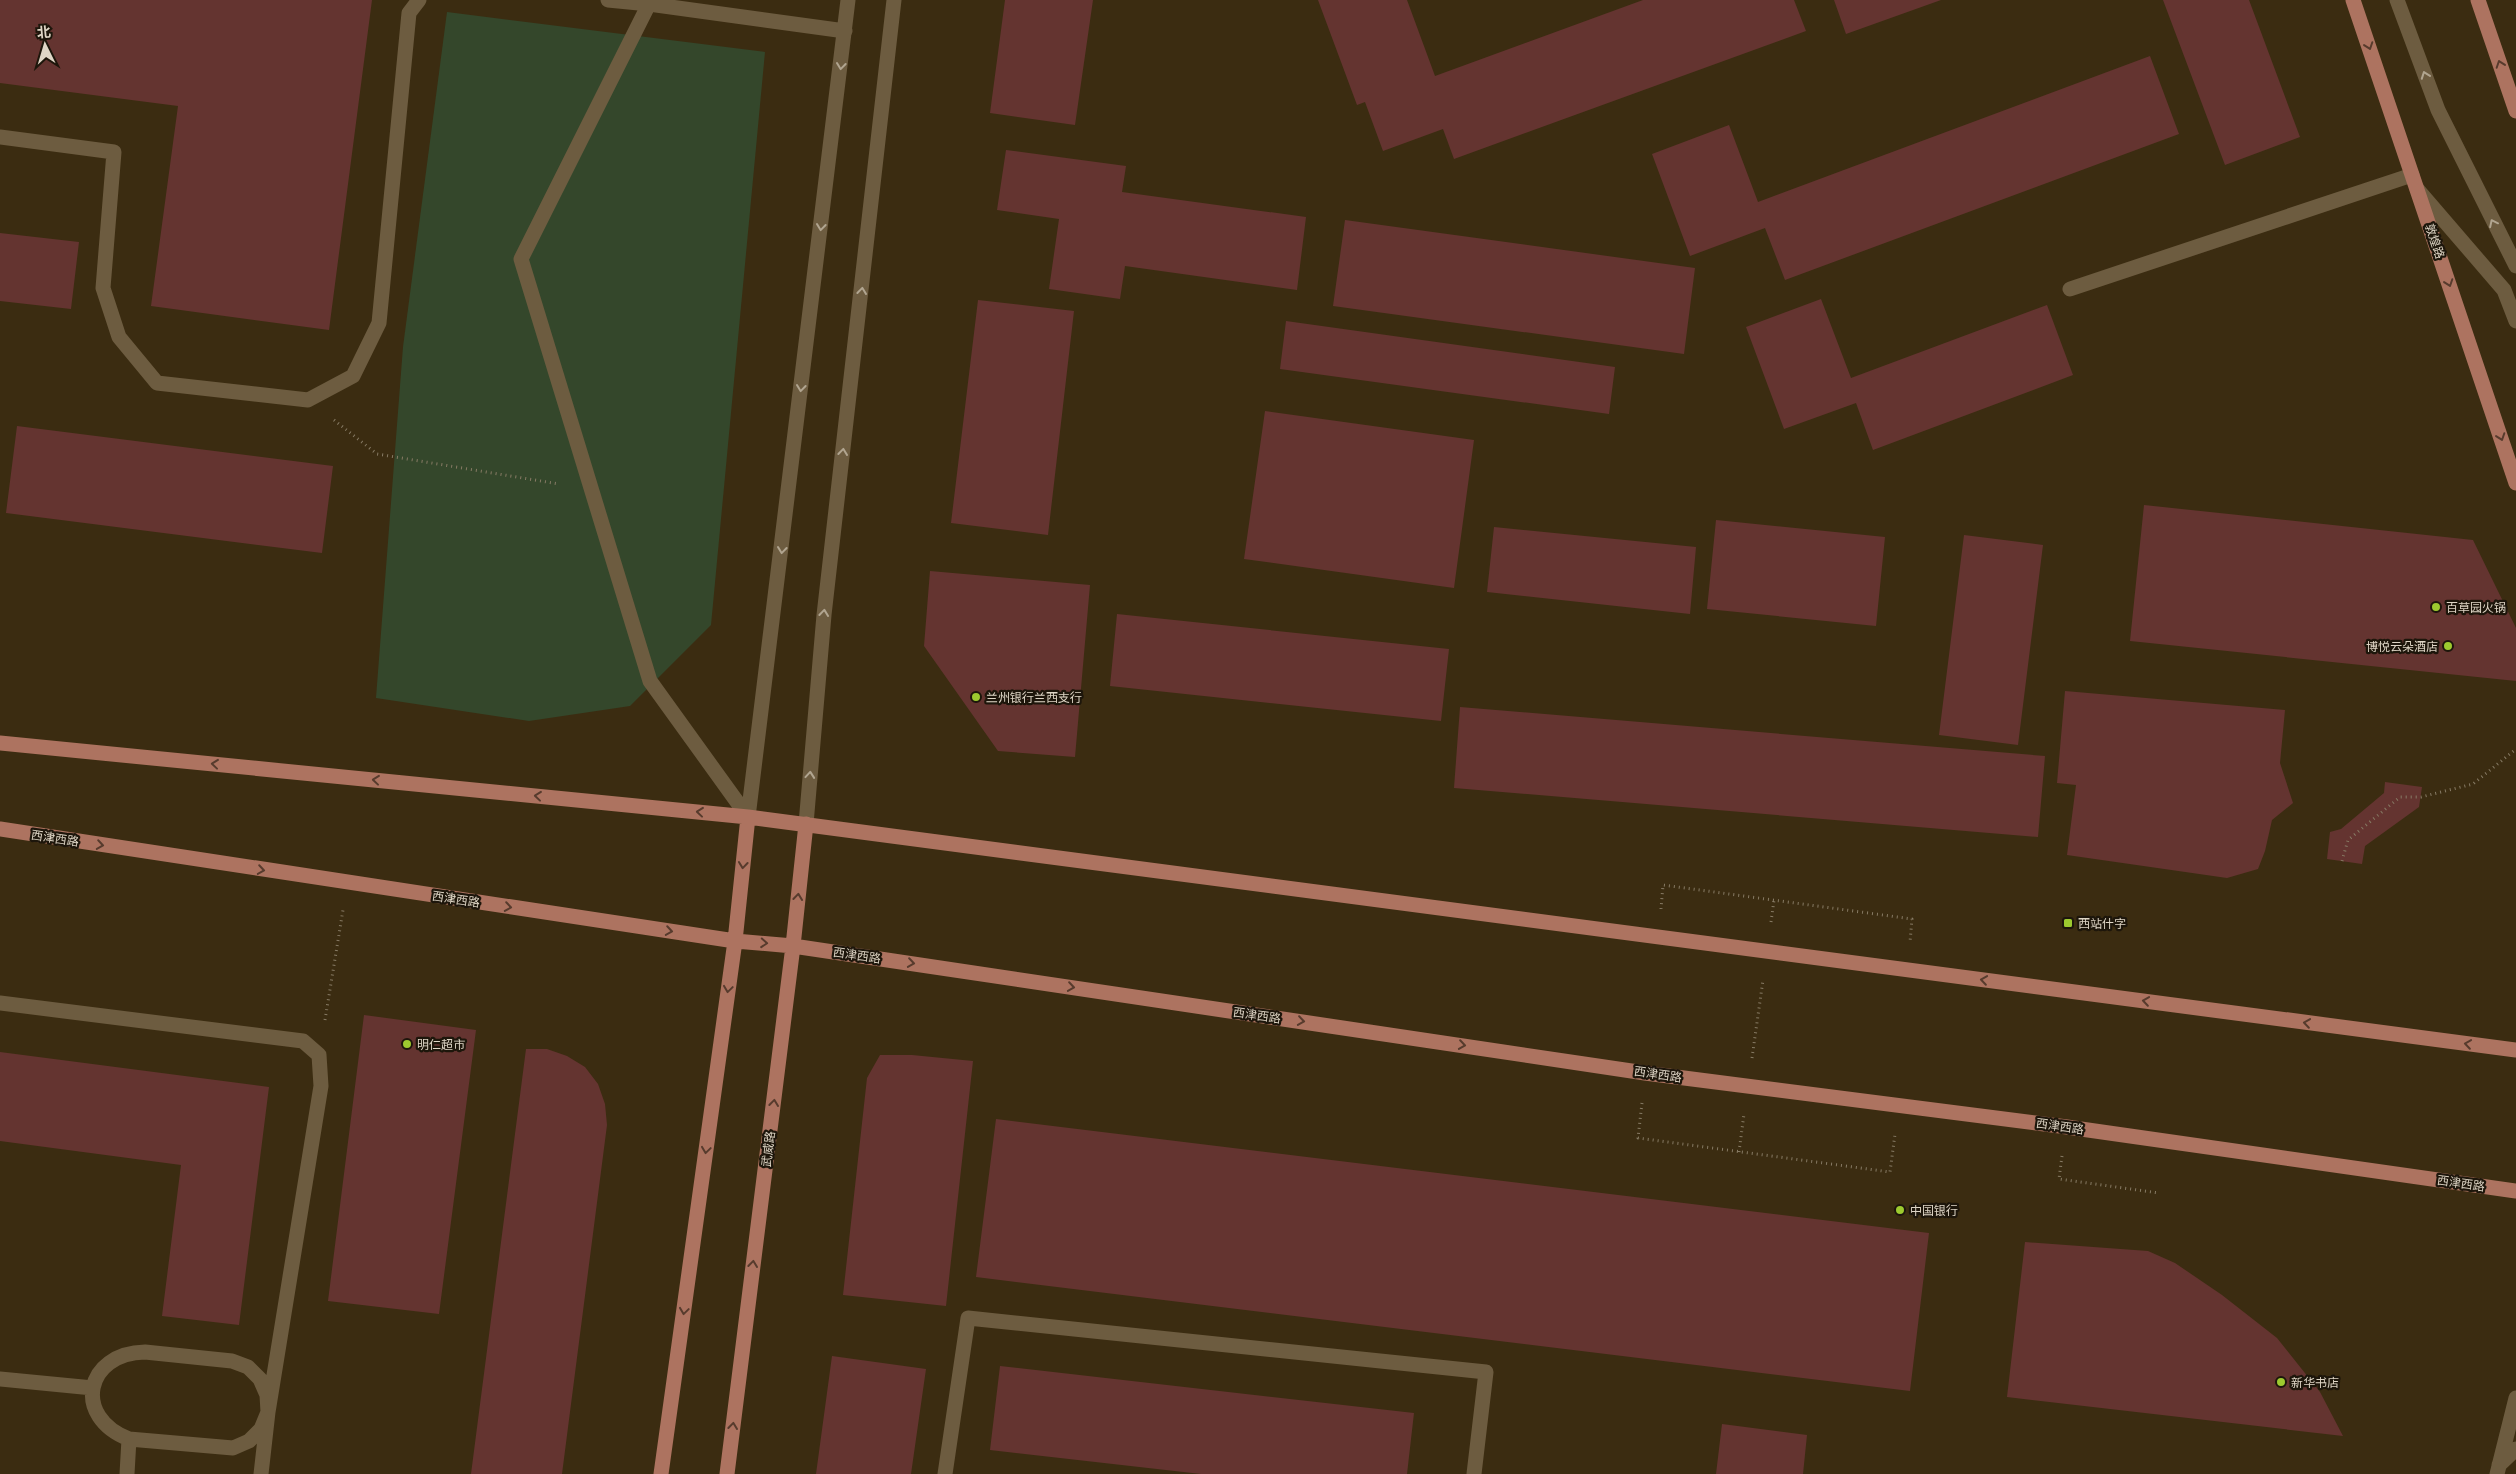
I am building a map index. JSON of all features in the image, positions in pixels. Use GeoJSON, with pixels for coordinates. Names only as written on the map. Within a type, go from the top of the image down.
{"type":"FeatureCollection","features":[{"type":"Feature","properties":{"kind":"main road","name":"敦煌路"},"geometry":{"type":"LineString","coordinates":[[2353,0],[2516,483]]}},
{"type":"Feature","properties":{"kind":"main road"},"geometry":{"type":"LineString","coordinates":[[2478,0],[2516,110]]}},
{"type":"Feature","properties":{"kind":"main road"},"geometry":{"type":"LineString","coordinates":[[0,743],[806,824],[2516,1050]]}},
{"type":"Feature","properties":{"kind":"main road"},"geometry":{"type":"LineString","coordinates":[[661,1474],[735,941],[748,817]]}},
{"type":"Feature","properties":{"kind":"main road","name":"武威路"},"geometry":{"type":"LineString","coordinates":[[727,1474],[793,946],[806,824]]}},
{"type":"Feature","properties":{"kind":"main road","name":"西津西路"},"geometry":{"type":"LineString","coordinates":[[0,829],[735,941],[793,946],[1646,1072],[1899,1105],[2516,1191]]}},
{"type":"Feature","properties":{"kind":"street"},"geometry":{"type":"LineString","coordinates":[[0,136],[114,152],[103,288],[120,337],[157,383],[308,400],[353,376],[379,323],[409,13],[419,0]]}},
{"type":"Feature","properties":{"kind":"street"},"geometry":{"type":"LineString","coordinates":[[608,0],[650,2],[845,31]]}},
{"type":"Feature","properties":{"kind":"street"},"geometry":{"type":"LineString","coordinates":[[748,817],[848,0]]}},
{"type":"Feature","properties":{"kind":"street"},"geometry":{"type":"LineString","coordinates":[[806,824],[824,615],[894,0]]}},
{"type":"Feature","properties":{"kind":"street"},"geometry":{"type":"LineString","coordinates":[[2397,0],[2438,110],[2516,266]]}},
{"type":"Feature","properties":{"kind":"street"},"geometry":{"type":"LineString","coordinates":[[650,2],[520,260],[650,680],[748,817]]}},
{"type":"Feature","properties":{"kind":"street"},"geometry":{"type":"LineString","coordinates":[[2070,289],[2412,175]]}},
{"type":"Feature","properties":{"kind":"street"},"geometry":{"type":"LineString","coordinates":[[2417,190],[2504,290],[2516,321]]}},
{"type":"Feature","properties":{"kind":"street"},"geometry":{"type":"LineString","coordinates":[[0,1003],[303,1041],[319,1055],[321,1086],[268,1412],[261,1474]]}},
{"type":"Feature","properties":{"kind":"street"},"geometry":{"type":"LineString","coordinates":[[945,1474],[968,1318],[1486,1372],[1474,1474]]}},
{"type":"Feature","properties":{"kind":"street"},"geometry":{"type":"LineString","coordinates":[[128,1353],[232,1361],[248,1368],[260,1379],[267,1395],[268,1412],[261,1429],[249,1441],[233,1448],[129,1439],[113,1433],[100,1421],[94,1405],[94,1388],[100,1372],[112,1360],[128,1353]]}},
{"type":"Feature","properties":{"kind":"street"},"geometry":{"type":"LineString","coordinates":[[0,1379],[94,1388]]}},
{"type":"Feature","properties":{"kind":"street"},"geometry":{"type":"LineString","coordinates":[[2498,1469],[2516,1398]]}},
{"type":"Feature","properties":{"kind":"street"},"geometry":{"type":"LineString","coordinates":[[127,1474],[129,1439]]}},
{"type":"Feature","properties":{"kind":"street"},"geometry":{"type":"LineString","coordinates":[[2498,1469],[2516,1449]]}},
{"type":"Feature","properties":{"kind":"path"},"geometry":{"type":"LineString","coordinates":[[308,400],[377,454],[591,490]]}},
{"type":"Feature","properties":{"kind":"path"},"geometry":{"type":"LineString","coordinates":[[2342,862],[2348,840],[2400,798],[2421,797],[2473,784],[2516,749]]}},
{"type":"Feature","properties":{"kind":"path"},"geometry":{"type":"LineString","coordinates":[[319,1055],[348,883]]}},
{"type":"Feature","properties":{"kind":"path"},"geometry":{"type":"LineString","coordinates":[[1663,885],[1912,919]]}},
{"type":"Feature","properties":{"kind":"path"},"geometry":{"type":"LineString","coordinates":[[1770,929],[1774,900]]}},
{"type":"Feature","properties":{"kind":"path"},"geometry":{"type":"LineString","coordinates":[[1751,1065],[1763,978]]}},
{"type":"Feature","properties":{"kind":"path"},"geometry":{"type":"LineString","coordinates":[[1646,1072],[1638,1138],[1890,1172],[1899,1105]]}},
{"type":"Feature","properties":{"kind":"path"},"geometry":{"type":"LineString","coordinates":[[1739,1152],[1744,1113]]}},
{"type":"Feature","properties":{"kind":"path"},"geometry":{"type":"LineString","coordinates":[[2059,1179],[2159,1193]]}},
{"type":"Feature","properties":{"kind":"green space"},"geometry":{"type":"Polygon","coordinates":[[[447,12],[765,52],[711,625],[630,706],[529,721],[376,698],[403,347],[447,12]]]}},
{"type":"Feature","properties":{"kind":"building"},"geometry":{"type":"Polygon","coordinates":[[[0,0],[372,0],[329,330],[151,306],[178,106],[0,83],[0,0]]]}},
{"type":"Feature","properties":{"kind":"building"},"geometry":{"type":"Polygon","coordinates":[[[1005,0],[1093,0],[1075,125],[990,113],[1005,0]]]}},
{"type":"Feature","properties":{"kind":"building"},"geometry":{"type":"Polygon","coordinates":[[[1318,0],[1407,0],[1435,76],[1643,0],[1794,0],[1806,31],[1454,159],[1443,129],[1383,151],[1365,102],[1357,105],[1318,0]]]}},
{"type":"Feature","properties":{"kind":"building"},"geometry":{"type":"Polygon","coordinates":[[[1834,0],[1941,0],[1846,34],[1834,0]]]}},
{"type":"Feature","properties":{"kind":"building"},"geometry":{"type":"Polygon","coordinates":[[[2163,0],[2249,0],[2300,137],[2225,165],[2163,0]]]}},
{"type":"Feature","properties":{"kind":"building"},"geometry":{"type":"Polygon","coordinates":[[[2150,56],[2179,134],[1785,280],[1765,228],[1690,256],[1652,154],[1729,125],[1758,202],[2150,56]]]}},
{"type":"Feature","properties":{"kind":"building"},"geometry":{"type":"Polygon","coordinates":[[[1006,150],[1126,166],[1122,192],[1306,217],[1297,290],[1125,266],[1120,299],[1049,289],[1059,219],[997,210],[1006,150]]]}},
{"type":"Feature","properties":{"kind":"building"},"geometry":{"type":"Polygon","coordinates":[[[1345,220],[1695,268],[1684,354],[1333,306],[1345,220]]]}},
{"type":"Feature","properties":{"kind":"building"},"geometry":{"type":"Polygon","coordinates":[[[0,233],[79,242],[71,309],[0,301],[0,233]]]}},
{"type":"Feature","properties":{"kind":"building"},"geometry":{"type":"Polygon","coordinates":[[[1821,299],[1851,378],[2047,305],[2073,375],[1873,450],[1856,403],[1784,429],[1746,327],[1821,299]]]}},
{"type":"Feature","properties":{"kind":"building"},"geometry":{"type":"Polygon","coordinates":[[[978,300],[1074,311],[1048,535],[951,523],[978,300]]]}},
{"type":"Feature","properties":{"kind":"building"},"geometry":{"type":"Polygon","coordinates":[[[1286,321],[1615,367],[1609,414],[1280,369],[1286,321]]]}},
{"type":"Feature","properties":{"kind":"building"},"geometry":{"type":"Polygon","coordinates":[[[1265,411],[1474,440],[1454,588],[1244,559],[1265,411]]]}},
{"type":"Feature","properties":{"kind":"building"},"geometry":{"type":"Polygon","coordinates":[[[17,426],[333,466],[322,553],[6,513],[17,426]]]}},
{"type":"Feature","properties":{"kind":"building"},"geometry":{"type":"Polygon","coordinates":[[[2144,505],[2473,540],[2516,628],[2516,681],[2130,641],[2144,505]]]}},
{"type":"Feature","properties":{"kind":"building"},"geometry":{"type":"Polygon","coordinates":[[[1716,520],[1885,537],[1876,626],[1707,609],[1716,520]]]}},
{"type":"Feature","properties":{"kind":"building"},"geometry":{"type":"Polygon","coordinates":[[[1494,527],[1696,547],[1690,614],[1487,592],[1494,527]]]}},
{"type":"Feature","properties":{"kind":"building"},"geometry":{"type":"Polygon","coordinates":[[[1964,535],[2043,545],[2018,745],[1939,735],[1964,535]]]}},
{"type":"Feature","properties":{"kind":"building"},"geometry":{"type":"Polygon","coordinates":[[[930,571],[1090,585],[1075,757],[998,751],[924,646],[930,571]]]}},
{"type":"Feature","properties":{"kind":"building"},"geometry":{"type":"Polygon","coordinates":[[[1117,614],[1449,649],[1441,721],[1110,686],[1117,614]]]}},
{"type":"Feature","properties":{"kind":"building"},"geometry":{"type":"Polygon","coordinates":[[[2065,691],[2285,710],[2280,763],[2293,803],[2272,820],[2265,851],[2258,869],[2227,878],[2067,855],[2076,785],[2057,783],[2065,691]]]}},
{"type":"Feature","properties":{"kind":"building"},"geometry":{"type":"Polygon","coordinates":[[[1460,707],[2045,756],[2038,837],[1454,788],[1460,707]]]}},
{"type":"Feature","properties":{"kind":"building"},"geometry":{"type":"Polygon","coordinates":[[[2385,782],[2422,787],[2419,807],[2365,846],[2362,864],[2327,859],[2330,832],[2341,829],[2384,793],[2385,782]]]}},
{"type":"Feature","properties":{"kind":"building"},"geometry":{"type":"Polygon","coordinates":[[[364,1015],[476,1030],[439,1314],[328,1301],[364,1015]]]}},
{"type":"Feature","properties":{"kind":"building"},"geometry":{"type":"Polygon","coordinates":[[[526,1049],[547,1049],[567,1056],[585,1067],[598,1084],[605,1104],[607,1125],[562,1474],[471,1474],[526,1049]]]}},
{"type":"Feature","properties":{"kind":"building"},"geometry":{"type":"Polygon","coordinates":[[[0,1052],[269,1087],[239,1325],[162,1316],[181,1165],[0,1141],[0,1052]]]}},
{"type":"Feature","properties":{"kind":"building"},"geometry":{"type":"Polygon","coordinates":[[[880,1055],[912,1055],[973,1061],[946,1306],[843,1295],[867,1078],[880,1055]]]}},
{"type":"Feature","properties":{"kind":"building"},"geometry":{"type":"Polygon","coordinates":[[[996,1119],[1929,1233],[1910,1391],[976,1277],[996,1119]]]}},
{"type":"Feature","properties":{"kind":"building"},"geometry":{"type":"Polygon","coordinates":[[[2025,1242],[2148,1251],[2175,1263],[2222,1295],[2277,1338],[2320,1392],[2343,1436],[2007,1397],[2025,1242]]]}},
{"type":"Feature","properties":{"kind":"building"},"geometry":{"type":"Polygon","coordinates":[[[832,1356],[926,1369],[911,1474],[816,1474],[832,1356]]]}},
{"type":"Feature","properties":{"kind":"building"},"geometry":{"type":"Polygon","coordinates":[[[1000,1366],[1414,1413],[1407,1474],[1201,1474],[990,1450],[1000,1366]]]}},
{"type":"Feature","properties":{"kind":"building"},"geometry":{"type":"Polygon","coordinates":[[[1722,1424],[1807,1435],[1803,1474],[1716,1474],[1722,1424]]]}},
{"type":"Feature","properties":{"kind":"place","name":"百草园火锅"},"geometry":{"type":"Point","coordinates":[2436,607]}},
{"type":"Feature","properties":{"kind":"place","name":"博悦云朵酒店"},"geometry":{"type":"Point","coordinates":[2448,646]}},
{"type":"Feature","properties":{"kind":"place","name":"兰州银行兰西支行"},"geometry":{"type":"Point","coordinates":[976,697]}},
{"type":"Feature","properties":{"kind":"place","name":"西站什字"},"geometry":{"type":"Point","coordinates":[2068,923]}},
{"type":"Feature","properties":{"kind":"place","name":"明仁超市"},"geometry":{"type":"Point","coordinates":[407,1044]}},
{"type":"Feature","properties":{"kind":"place","name":"中国银行"},"geometry":{"type":"Point","coordinates":[1900,1210]}},
{"type":"Feature","properties":{"kind":"place","name":"新华书店"},"geometry":{"type":"Point","coordinates":[2281,1382]}}]}
